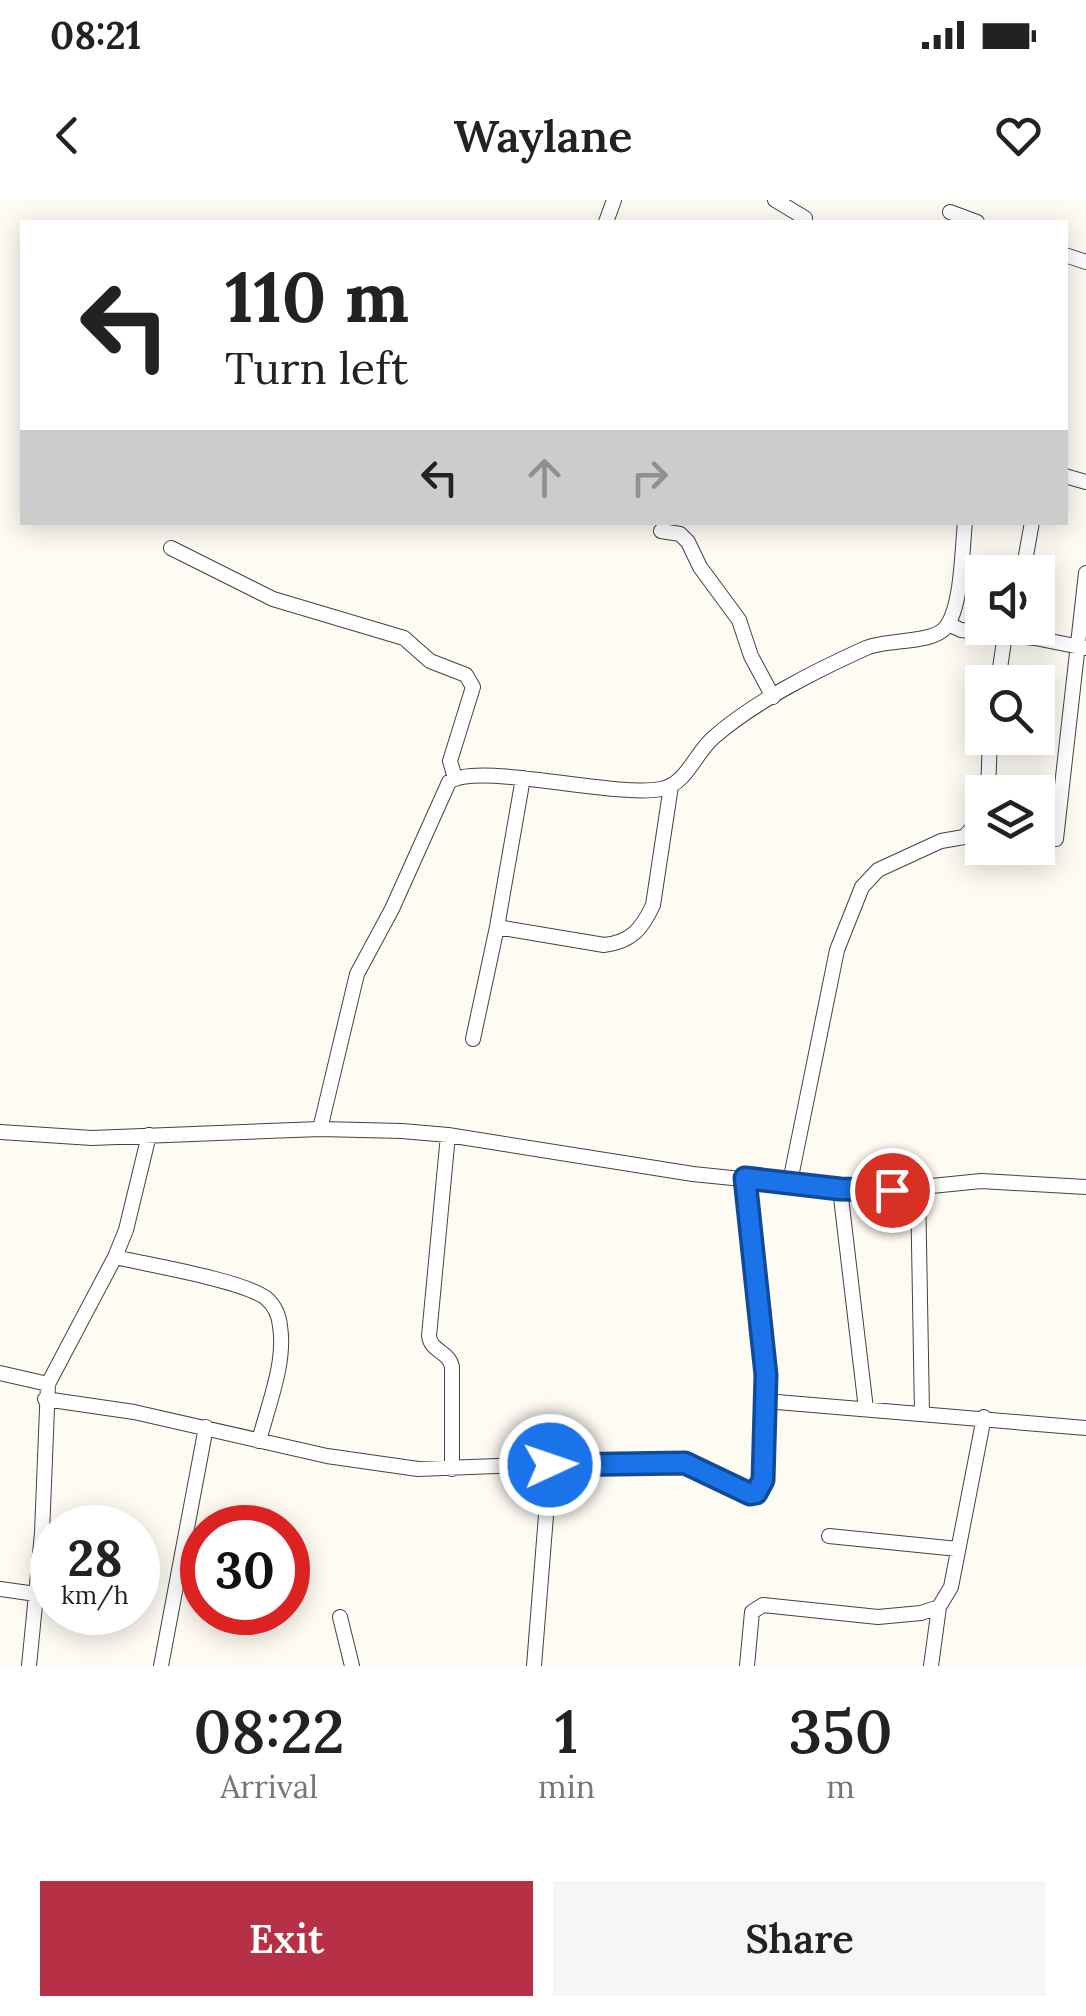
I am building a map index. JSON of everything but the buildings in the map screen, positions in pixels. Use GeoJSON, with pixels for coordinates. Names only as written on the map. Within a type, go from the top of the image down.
{"type":"FeatureCollection","features":[{"type":"Feature","properties":{"kind":"street"},"geometry":{"type":"LineString","coordinates":[[775,200],[805,218]]}},
{"type":"Feature","properties":{"kind":"street"},"geometry":{"type":"LineString","coordinates":[[320,1129],[357,974],[392,909],[444,790],[455,778],[473,774],[611,790],[671,786],[713,738],[773,697],[873,645],[937,635],[948,624],[958,586],[965,525]]}},
{"type":"Feature","properties":{"kind":"street"},"geometry":{"type":"LineString","coordinates":[[1027,555],[1032,525]]}},
{"type":"Feature","properties":{"kind":"street"},"geometry":{"type":"LineString","coordinates":[[661,530],[680,534],[688,542],[700,567],[739,620],[750,656],[773,697]]}},
{"type":"Feature","properties":{"kind":"street"},"geometry":{"type":"LineString","coordinates":[[171,548],[273,599],[406,639],[430,661],[466,675],[473,687],[450,761],[455,778]]}},
{"type":"Feature","properties":{"kind":"street"},"geometry":{"type":"LineString","coordinates":[[1056,839],[1082,648],[1086,573]]}},
{"type":"Feature","properties":{"kind":"street"},"geometry":{"type":"LineString","coordinates":[[948,624],[965,630]]}},
{"type":"Feature","properties":{"kind":"street"},"geometry":{"type":"LineString","coordinates":[[1055,643],[1082,648]]}},
{"type":"Feature","properties":{"kind":"street"},"geometry":{"type":"LineString","coordinates":[[472,1039],[523,778]]}},
{"type":"Feature","properties":{"kind":"street"},"geometry":{"type":"LineString","coordinates":[[497,926],[604,945],[620,943],[634,935],[653,905],[671,786]]}},
{"type":"Feature","properties":{"kind":"street"},"geometry":{"type":"LineString","coordinates":[[790,1182],[837,950],[862,887],[878,870],[941,841],[965,836]]}},
{"type":"Feature","properties":{"kind":"street"},"geometry":{"type":"LineString","coordinates":[[0,1132],[92,1138],[320,1129],[448,1134],[693,1174],[840,1189],[892,1190],[981,1181],[1086,1187]]}},
{"type":"Feature","properties":{"kind":"street"},"geometry":{"type":"LineString","coordinates":[[448,1134],[429,1336],[433,1348],[448,1356],[452,1367],[452,1469]]}},
{"type":"Feature","properties":{"kind":"street"},"geometry":{"type":"LineString","coordinates":[[43,1505],[46,1392],[126,1230],[150,1135]]}},
{"type":"Feature","properties":{"kind":"street"},"geometry":{"type":"LineString","coordinates":[[0,1374],[46,1392],[376,1464],[452,1469],[685,1463],[750,1494],[756,1493],[763,1480],[766,1375],[745,1178]]}},
{"type":"Feature","properties":{"kind":"street"},"geometry":{"type":"LineString","coordinates":[[918,1186],[922,1413]]}},
{"type":"Feature","properties":{"kind":"street"},"geometry":{"type":"LineString","coordinates":[[840,1189],[866,1408]]}},
{"type":"Feature","properties":{"kind":"street"},"geometry":{"type":"LineString","coordinates":[[115,1256],[239,1286],[265,1297],[273,1306],[280,1326],[280,1354],[259,1441]]}},
{"type":"Feature","properties":{"kind":"street"},"geometry":{"type":"LineString","coordinates":[[765,1401],[1086,1428]]}},
{"type":"Feature","properties":{"kind":"street"},"geometry":{"type":"LineString","coordinates":[[931,1666],[939,1606],[950,1587],[984,1417]]}},
{"type":"Feature","properties":{"kind":"street"},"geometry":{"type":"LineString","coordinates":[[161,1666],[206,1427]]}},
{"type":"Feature","properties":{"kind":"street"},"geometry":{"type":"LineString","coordinates":[[534,1666],[550,1465]]}},
{"type":"Feature","properties":{"kind":"street"},"geometry":{"type":"LineString","coordinates":[[829,1536],[958,1549]]}},
{"type":"Feature","properties":{"kind":"street"},"geometry":{"type":"LineString","coordinates":[[0,1589],[30,1593]]}},
{"type":"Feature","properties":{"kind":"street"},"geometry":{"type":"LineString","coordinates":[[747,1666],[752,1612],[763,1604],[878,1618],[921,1613],[939,1606]]}},
{"type":"Feature","properties":{"kind":"street"},"geometry":{"type":"LineString","coordinates":[[340,1617],[352,1666]]}},
{"type":"Feature","properties":{"kind":"street"},"geometry":{"type":"LineString","coordinates":[[29,1666],[32,1635]]}},
{"type":"Feature","properties":{"kind":"route"},"geometry":{"type":"LineString","coordinates":[[550,1465],[685,1463],[750,1494],[756,1493],[763,1480],[766,1375],[745,1178],[840,1189],[892,1190]]}}]}
